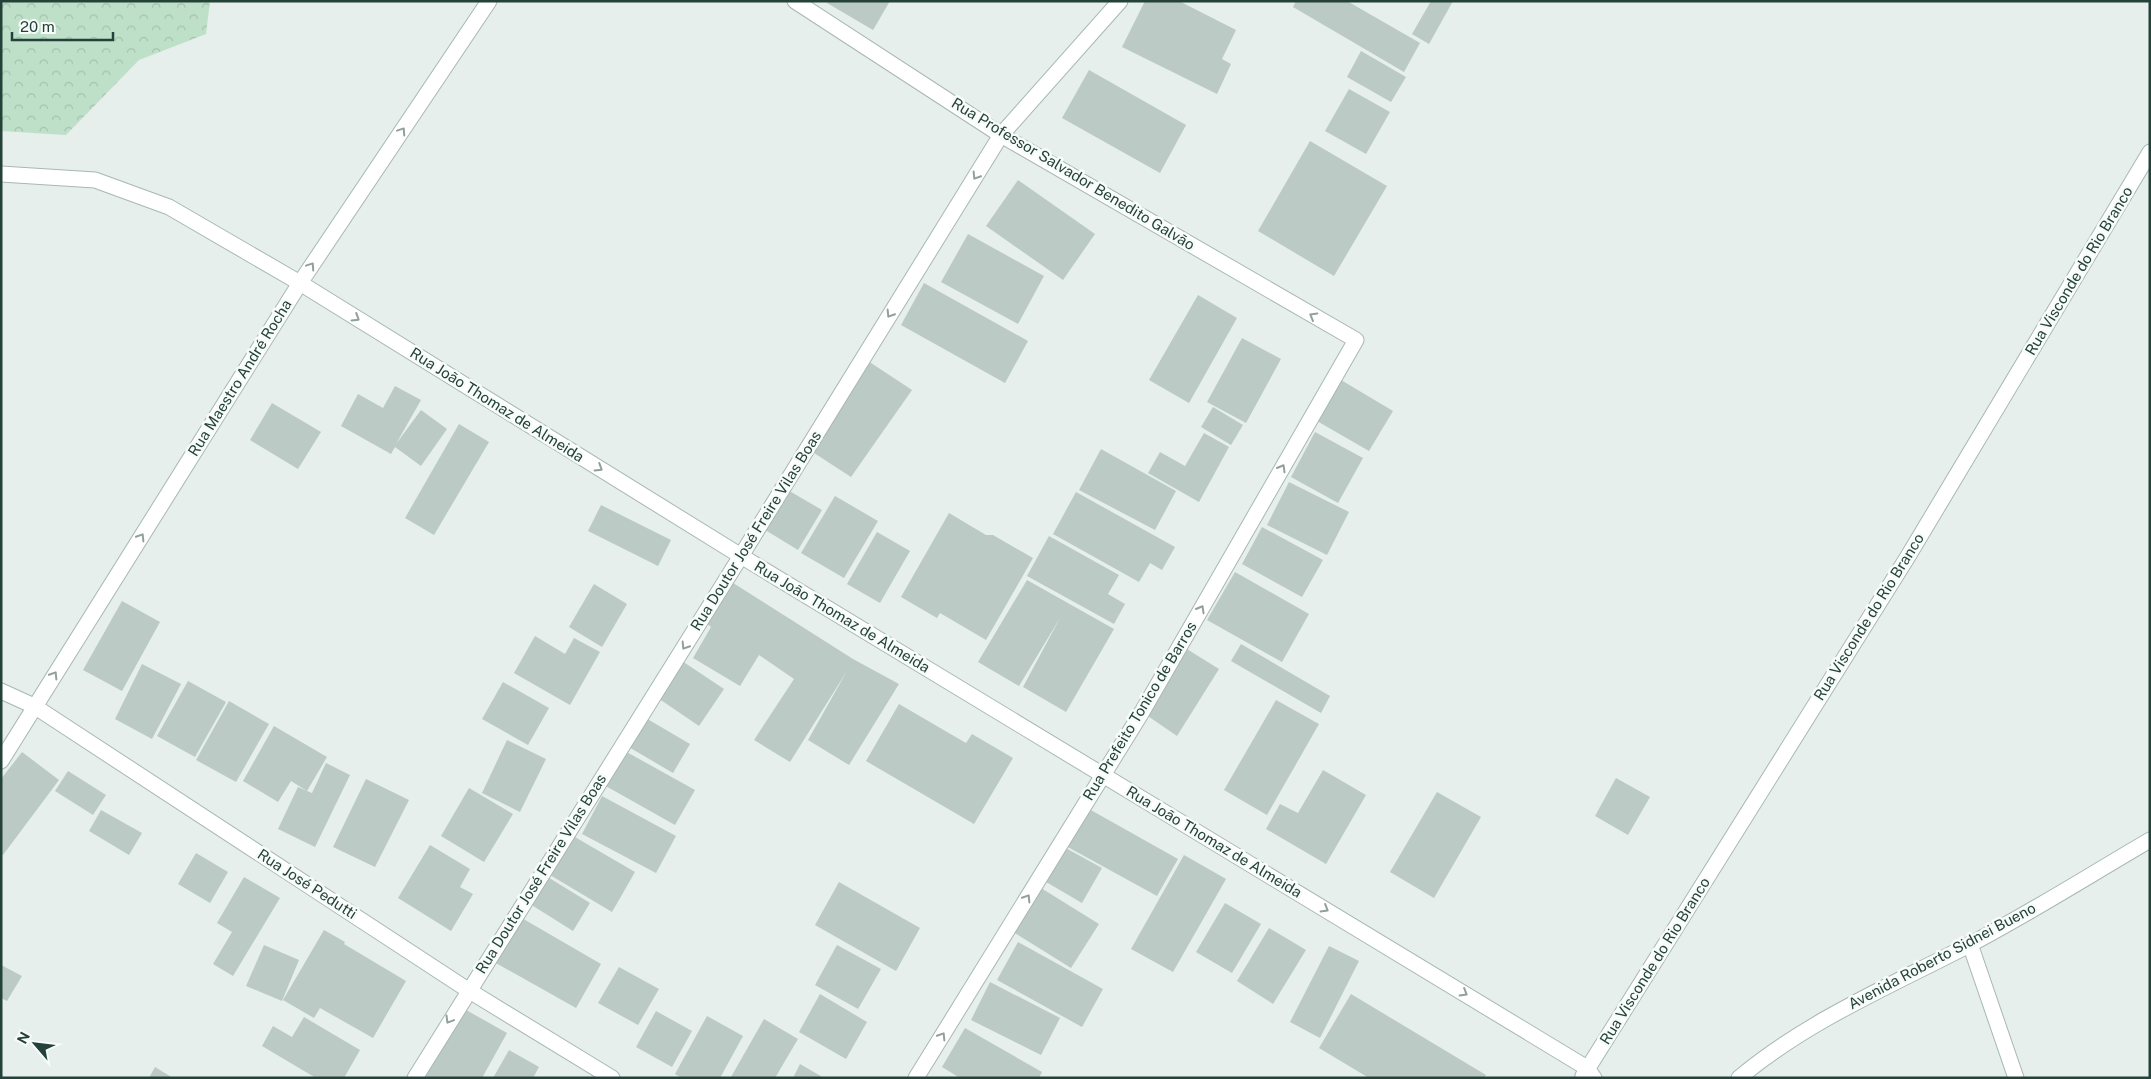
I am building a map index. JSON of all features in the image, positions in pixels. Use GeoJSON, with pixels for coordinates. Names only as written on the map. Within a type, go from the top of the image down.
{"type":"FeatureCollection","features":[{"type":"Feature","properties":{"kind":"street","name":"Rua Maestro André Rocha"},"geometry":{"type":"LineString","coordinates":[[1,761],[300,283],[489,1]]}},
{"type":"Feature","properties":{"kind":"street","name":"Rua Professor Salvador Benedito Galvão"},"geometry":{"type":"LineString","coordinates":[[795,1],[1001,134],[1356,340]]}},
{"type":"Feature","properties":{"kind":"street","name":"Rua Doutor José Freire Vilas Boas"},"geometry":{"type":"LineString","coordinates":[[414,1078],[741,556],[1001,134],[1120,1]]}},
{"type":"Feature","properties":{"kind":"street","name":"Rua Visconde do Rio Branco"},"geometry":{"type":"LineString","coordinates":[[1588,1074],[1907,558],[2150,152]]}},
{"type":"Feature","properties":{"kind":"street","name":"Rua João Thomaz de Almeida"},"geometry":{"type":"LineString","coordinates":[[1,174],[95,180],[168,207],[300,283],[741,556],[1103,775],[1588,1074]]}},
{"type":"Feature","properties":{"kind":"street","name":"Rua Prefeito Tonico de Barros"},"geometry":{"type":"LineString","coordinates":[[916,1078],[1142,712],[1356,340]]}},
{"type":"Feature","properties":{"kind":"street","name":"Rua José Pedutti"},"geometry":{"type":"LineString","coordinates":[[1,691],[34,706],[468,990],[612,1078]]}},
{"type":"Feature","properties":{"kind":"street","name":"Avenida Roberto Sidnei Bueno"},"geometry":{"type":"LineString","coordinates":[[1739,1078],[1767,1054],[1865,997],[1970,944],[2150,840]]}},
{"type":"Feature","properties":{"kind":"street"},"geometry":{"type":"LineString","coordinates":[[1970,944],[2016,1078]]}},
{"type":"Feature","properties":{"kind":"green space"},"geometry":{"type":"Polygon","coordinates":[[[1,1],[210,1],[206,34],[139,60],[66,135],[1,131],[1,1]]]}},
{"type":"Feature","properties":{"kind":"building"},"geometry":{"type":"Polygon","coordinates":[[[829,1],[890,1],[873,30],[827,3],[829,1]]]}},
{"type":"Feature","properties":{"kind":"building"},"geometry":{"type":"Polygon","coordinates":[[[1145,1],[1179,1],[1236,30],[1222,59],[1231,64],[1217,94],[1122,47],[1145,1]]]}},
{"type":"Feature","properties":{"kind":"building"},"geometry":{"type":"Polygon","coordinates":[[[1296,1],[1347,1],[1420,43],[1404,72],[1293,7],[1296,1]]]}},
{"type":"Feature","properties":{"kind":"building"},"geometry":{"type":"Polygon","coordinates":[[[1431,1],[1453,1],[1429,44],[1412,34],[1431,1]]]}},
{"type":"Feature","properties":{"kind":"building"},"geometry":{"type":"Polygon","coordinates":[[[1361,51],[1406,77],[1391,102],[1347,77],[1361,51]]]}},
{"type":"Feature","properties":{"kind":"building"},"geometry":{"type":"Polygon","coordinates":[[[1089,70],[1186,125],[1160,173],[1062,118],[1089,70]]]}},
{"type":"Feature","properties":{"kind":"building"},"geometry":{"type":"Polygon","coordinates":[[[1349,89],[1390,112],[1366,154],[1325,131],[1349,89]]]}},
{"type":"Feature","properties":{"kind":"building"},"geometry":{"type":"Polygon","coordinates":[[[1310,141],[1387,186],[1334,276],[1258,231],[1310,141]]]}},
{"type":"Feature","properties":{"kind":"building"},"geometry":{"type":"Polygon","coordinates":[[[1018,180],[1095,234],[1063,280],[986,226],[1018,180]]]}},
{"type":"Feature","properties":{"kind":"building"},"geometry":{"type":"Polygon","coordinates":[[[968,234],[1044,276],[1018,324],[941,282],[968,234]]]}},
{"type":"Feature","properties":{"kind":"building"},"geometry":{"type":"Polygon","coordinates":[[[924,283],[1028,341],[1005,383],[901,325],[924,283]]]}},
{"type":"Feature","properties":{"kind":"building"},"geometry":{"type":"Polygon","coordinates":[[[1198,295],[1237,318],[1189,403],[1149,380],[1198,295]]]}},
{"type":"Feature","properties":{"kind":"building"},"geometry":{"type":"Polygon","coordinates":[[[1242,338],[1281,359],[1246,423],[1207,402],[1242,338]]]}},
{"type":"Feature","properties":{"kind":"building"},"geometry":{"type":"Polygon","coordinates":[[[868,361],[912,390],[851,477],[811,451],[868,361]]]}},
{"type":"Feature","properties":{"kind":"building"},"geometry":{"type":"Polygon","coordinates":[[[1341,380],[1393,411],[1369,451],[1317,421],[1341,380]]]}},
{"type":"Feature","properties":{"kind":"building"},"geometry":{"type":"Polygon","coordinates":[[[395,386],[421,400],[396,444],[421,410],[447,429],[421,466],[395,447],[391,454],[341,426],[358,394],[383,408],[395,386]]]}},
{"type":"Feature","properties":{"kind":"building"},"geometry":{"type":"Polygon","coordinates":[[[272,403],[321,432],[298,469],[250,440],[272,403]]]}},
{"type":"Feature","properties":{"kind":"building"},"geometry":{"type":"Polygon","coordinates":[[[1213,407],[1243,425],[1231,445],[1201,427],[1213,407]]]}},
{"type":"Feature","properties":{"kind":"building"},"geometry":{"type":"Polygon","coordinates":[[[459,424],[489,442],[434,535],[405,518],[459,424]]]}},
{"type":"Feature","properties":{"kind":"building"},"geometry":{"type":"Polygon","coordinates":[[[1315,432],[1363,458],[1338,503],[1291,477],[1315,432]]]}},
{"type":"Feature","properties":{"kind":"building"},"geometry":{"type":"Polygon","coordinates":[[[1204,433],[1229,447],[1199,502],[1148,473],[1160,452],[1185,466],[1204,433]]]}},
{"type":"Feature","properties":{"kind":"building"},"geometry":{"type":"Polygon","coordinates":[[[1101,449],[1176,491],[1155,530],[1079,490],[1101,449]]]}},
{"type":"Feature","properties":{"kind":"building"},"geometry":{"type":"Polygon","coordinates":[[[1289,482],[1349,512],[1327,555],[1267,525],[1289,482]]]}},
{"type":"Feature","properties":{"kind":"building"},"geometry":{"type":"Polygon","coordinates":[[[786,489],[822,510],[798,550],[762,528],[786,489]]]}},
{"type":"Feature","properties":{"kind":"building"},"geometry":{"type":"Polygon","coordinates":[[[1076,492],[1175,547],[1162,570],[1150,563],[1139,582],[1053,534],[1076,492]]]}},
{"type":"Feature","properties":{"kind":"building"},"geometry":{"type":"Polygon","coordinates":[[[835,496],[878,521],[844,578],[801,553],[835,496]]]}},
{"type":"Feature","properties":{"kind":"building"},"geometry":{"type":"Polygon","coordinates":[[[601,505],[671,540],[658,566],[588,531],[601,505]]]}},
{"type":"Feature","properties":{"kind":"building"},"geometry":{"type":"Polygon","coordinates":[[[949,513],[986,535],[993,535],[1033,558],[986,640],[940,613],[937,618],[901,597],[949,513]]]}},
{"type":"Feature","properties":{"kind":"building"},"geometry":{"type":"Polygon","coordinates":[[[1262,527],[1323,560],[1302,597],[1242,564],[1262,527]]]}},
{"type":"Feature","properties":{"kind":"building"},"geometry":{"type":"Polygon","coordinates":[[[877,532],[910,551],[880,603],[847,584],[877,532]]]}},
{"type":"Feature","properties":{"kind":"building"},"geometry":{"type":"Polygon","coordinates":[[[1049,536],[1119,575],[1108,594],[1125,604],[1114,624],[1027,576],[1049,536]]]}},
{"type":"Feature","properties":{"kind":"building"},"geometry":{"type":"Polygon","coordinates":[[[1235,572],[1309,614],[1282,662],[1207,620],[1235,572]]]}},
{"type":"Feature","properties":{"kind":"building"},"geometry":{"type":"Polygon","coordinates":[[[1027,580],[1114,629],[1066,712],[1023,687],[1060,618],[1019,686],[978,662],[1027,580]]]}},
{"type":"Feature","properties":{"kind":"building"},"geometry":{"type":"Polygon","coordinates":[[[730,581],[853,659],[899,684],[849,765],[808,740],[847,671],[790,762],[754,740],[794,679],[759,655],[740,686],[693,658],[711,627],[704,621],[730,581]]]}},
{"type":"Feature","properties":{"kind":"building"},"geometry":{"type":"Polygon","coordinates":[[[594,584],[627,604],[602,647],[569,627],[594,584]]]}},
{"type":"Feature","properties":{"kind":"building"},"geometry":{"type":"Polygon","coordinates":[[[122,601],[160,622],[122,691],[83,670],[122,601]]]}},
{"type":"Feature","properties":{"kind":"building"},"geometry":{"type":"Polygon","coordinates":[[[535,636],[565,654],[574,638],[600,652],[570,705],[514,673],[535,636]]]}},
{"type":"Feature","properties":{"kind":"building"},"geometry":{"type":"Polygon","coordinates":[[[1241,644],[1330,696],[1321,713],[1231,661],[1241,644]]]}},
{"type":"Feature","properties":{"kind":"building"},"geometry":{"type":"Polygon","coordinates":[[[1182,646],[1219,669],[1177,736],[1142,712],[1182,646]]]}},
{"type":"Feature","properties":{"kind":"building"},"geometry":{"type":"Polygon","coordinates":[[[679,659],[724,689],[699,726],[655,696],[679,659]]]}},
{"type":"Feature","properties":{"kind":"building"},"geometry":{"type":"Polygon","coordinates":[[[142,664],[181,684],[152,739],[115,719],[142,664]]]}},
{"type":"Feature","properties":{"kind":"building"},"geometry":{"type":"Polygon","coordinates":[[[188,681],[226,702],[195,757],[157,736],[188,681]]]}},
{"type":"Feature","properties":{"kind":"building"},"geometry":{"type":"Polygon","coordinates":[[[503,682],[549,708],[528,745],[482,719],[503,682]]]}},
{"type":"Feature","properties":{"kind":"building"},"geometry":{"type":"Polygon","coordinates":[[[1276,700],[1319,724],[1267,815],[1224,790],[1276,700]]]}},
{"type":"Feature","properties":{"kind":"building"},"geometry":{"type":"Polygon","coordinates":[[[229,701],[269,724],[236,782],[196,760],[229,701]]]}},
{"type":"Feature","properties":{"kind":"building"},"geometry":{"type":"Polygon","coordinates":[[[899,704],[966,743],[972,734],[1013,758],[974,824],[866,761],[899,704]]]}},
{"type":"Feature","properties":{"kind":"building"},"geometry":{"type":"Polygon","coordinates":[[[644,717],[690,744],[673,773],[627,746],[644,717]]]}},
{"type":"Feature","properties":{"kind":"building"},"geometry":{"type":"Polygon","coordinates":[[[274,726],[327,757],[307,791],[291,781],[278,802],[243,781],[274,726]]]}},
{"type":"Feature","properties":{"kind":"building"},"geometry":{"type":"Polygon","coordinates":[[[507,740],[546,759],[520,812],[482,793],[507,740]]]}},
{"type":"Feature","properties":{"kind":"building"},"geometry":{"type":"Polygon","coordinates":[[[623,750],[695,790],[675,825],[604,785],[623,750]]]}},
{"type":"Feature","properties":{"kind":"building"},"geometry":{"type":"Polygon","coordinates":[[[22,752],[59,780],[3,855],[1,853],[1,779],[22,752]]]}},
{"type":"Feature","properties":{"kind":"building"},"geometry":{"type":"Polygon","coordinates":[[[326,763],[350,775],[315,847],[278,829],[298,787],[312,793],[326,763]]]}},
{"type":"Feature","properties":{"kind":"building"},"geometry":{"type":"Polygon","coordinates":[[[1323,770],[1366,795],[1326,864],[1266,829],[1280,804],[1298,813],[1323,770]]]}},
{"type":"Feature","properties":{"kind":"building"},"geometry":{"type":"Polygon","coordinates":[[[68,771],[106,795],[93,815],[55,791],[68,771]]]}},
{"type":"Feature","properties":{"kind":"building"},"geometry":{"type":"Polygon","coordinates":[[[1616,778],[1650,797],[1628,835],[1595,816],[1616,778]]]}},
{"type":"Feature","properties":{"kind":"building"},"geometry":{"type":"Polygon","coordinates":[[[366,779],[409,800],[375,867],[333,847],[366,779]]]}},
{"type":"Feature","properties":{"kind":"building"},"geometry":{"type":"Polygon","coordinates":[[[469,788],[513,814],[484,862],[441,836],[469,788]]]}},
{"type":"Feature","properties":{"kind":"building"},"geometry":{"type":"Polygon","coordinates":[[[1437,792],[1481,817],[1434,898],[1390,872],[1437,792]]]}},
{"type":"Feature","properties":{"kind":"building"},"geometry":{"type":"Polygon","coordinates":[[[602,796],[676,836],[656,873],[582,834],[602,796]]]}},
{"type":"Feature","properties":{"kind":"building"},"geometry":{"type":"Polygon","coordinates":[[[1089,809],[1178,859],[1157,896],[1066,846],[1089,809]]]}},
{"type":"Feature","properties":{"kind":"building"},"geometry":{"type":"Polygon","coordinates":[[[101,810],[142,833],[129,855],[89,831],[101,810]]]}},
{"type":"Feature","properties":{"kind":"building"},"geometry":{"type":"Polygon","coordinates":[[[568,833],[635,872],[612,912],[545,872],[568,833]]]}},
{"type":"Feature","properties":{"kind":"building"},"geometry":{"type":"Polygon","coordinates":[[[430,845],[470,869],[460,887],[473,894],[451,931],[398,898],[430,845]]]}},
{"type":"Feature","properties":{"kind":"building"},"geometry":{"type":"Polygon","coordinates":[[[1062,846],[1102,868],[1082,903],[1041,879],[1062,846]]]}},
{"type":"Feature","properties":{"kind":"building"},"geometry":{"type":"Polygon","coordinates":[[[196,853],[228,872],[210,903],[178,884],[196,853]]]}},
{"type":"Feature","properties":{"kind":"building"},"geometry":{"type":"Polygon","coordinates":[[[1184,855],[1226,879],[1173,972],[1131,949],[1184,855]]]}},
{"type":"Feature","properties":{"kind":"building"},"geometry":{"type":"Polygon","coordinates":[[[546,876],[590,903],[573,931],[530,904],[546,876]]]}},
{"type":"Feature","properties":{"kind":"building"},"geometry":{"type":"Polygon","coordinates":[[[244,877],[280,898],[233,976],[213,964],[232,932],[217,923],[244,877]]]}},
{"type":"Feature","properties":{"kind":"building"},"geometry":{"type":"Polygon","coordinates":[[[839,882],[920,928],[896,971],[815,925],[839,882]]]}},
{"type":"Feature","properties":{"kind":"building"},"geometry":{"type":"Polygon","coordinates":[[[1041,888],[1099,924],[1071,968],[1013,932],[1041,888]]]}},
{"type":"Feature","properties":{"kind":"building"},"geometry":{"type":"Polygon","coordinates":[[[1225,903],[1261,924],[1232,973],[1196,952],[1225,903]]]}},
{"type":"Feature","properties":{"kind":"building"},"geometry":{"type":"Polygon","coordinates":[[[520,917],[601,964],[576,1008],[494,962],[520,917]]]}},
{"type":"Feature","properties":{"kind":"building"},"geometry":{"type":"Polygon","coordinates":[[[1269,928],[1306,950],[1273,1004],[1237,981],[1269,928]]]}},
{"type":"Feature","properties":{"kind":"building"},"geometry":{"type":"Polygon","coordinates":[[[324,930],[406,981],[373,1038],[320,1008],[314,1018],[283,1000],[324,930]]]}},
{"type":"Feature","properties":{"kind":"building"},"geometry":{"type":"Polygon","coordinates":[[[1018,942],[1103,989],[1082,1027],[997,980],[1018,942]]]}},
{"type":"Feature","properties":{"kind":"building"},"geometry":{"type":"Polygon","coordinates":[[[264,945],[299,960],[282,1001],[246,986],[264,945]]]}},
{"type":"Feature","properties":{"kind":"building"},"geometry":{"type":"Polygon","coordinates":[[[837,945],[881,969],[858,1009],[815,985],[837,945]]]}},
{"type":"Feature","properties":{"kind":"building"},"geometry":{"type":"Polygon","coordinates":[[[1329,946],[1359,961],[1320,1038],[1290,1022],[1329,946]]]}},
{"type":"Feature","properties":{"kind":"building"},"geometry":{"type":"Polygon","coordinates":[[[1,965],[22,976],[7,1001],[1,998],[1,965]]]}},
{"type":"Feature","properties":{"kind":"building"},"geometry":{"type":"Polygon","coordinates":[[[619,967],[659,989],[638,1025],[598,1003],[619,967]]]}},
{"type":"Feature","properties":{"kind":"building"},"geometry":{"type":"Polygon","coordinates":[[[990,982],[1060,1018],[1041,1055],[971,1020],[990,982]]]}},
{"type":"Feature","properties":{"kind":"building"},"geometry":{"type":"Polygon","coordinates":[[[820,994],[867,1022],[846,1059],[799,1032],[820,994]]]}},
{"type":"Feature","properties":{"kind":"building"},"geometry":{"type":"Polygon","coordinates":[[[1351,994],[1486,1075],[1484,1078],[1369,1078],[1319,1048],[1351,994]]]}},
{"type":"Feature","properties":{"kind":"building"},"geometry":{"type":"Polygon","coordinates":[[[459,1006],[507,1033],[482,1078],[429,1078],[422,1074],[459,1006]]]}},
{"type":"Feature","properties":{"kind":"building"},"geometry":{"type":"Polygon","coordinates":[[[656,1011],[692,1031],[672,1067],[636,1047],[656,1011]]]}},
{"type":"Feature","properties":{"kind":"building"},"geometry":{"type":"Polygon","coordinates":[[[707,1016],[743,1036],[720,1078],[682,1078],[675,1074],[707,1016]]]}},
{"type":"Feature","properties":{"kind":"building"},"geometry":{"type":"Polygon","coordinates":[[[304,1017],[360,1050],[344,1078],[316,1078],[262,1046],[273,1026],[292,1037],[304,1017]]]}},
{"type":"Feature","properties":{"kind":"building"},"geometry":{"type":"Polygon","coordinates":[[[764,1019],[798,1039],[775,1078],[731,1077],[764,1019]]]}},
{"type":"Feature","properties":{"kind":"building"},"geometry":{"type":"Polygon","coordinates":[[[965,1028],[1042,1072],[1039,1078],[960,1078],[942,1067],[965,1028]]]}},
{"type":"Feature","properties":{"kind":"building"},"geometry":{"type":"Polygon","coordinates":[[[509,1050],[539,1067],[533,1078],[493,1078],[509,1050]]]}},
{"type":"Feature","properties":{"kind":"building"},"geometry":{"type":"Polygon","coordinates":[[[800,1064],[824,1078],[793,1078],[800,1064]]]}},
{"type":"Feature","properties":{"kind":"building"},"geometry":{"type":"Polygon","coordinates":[[[155,1067],[173,1078],[149,1078],[155,1067]]]}}]}
